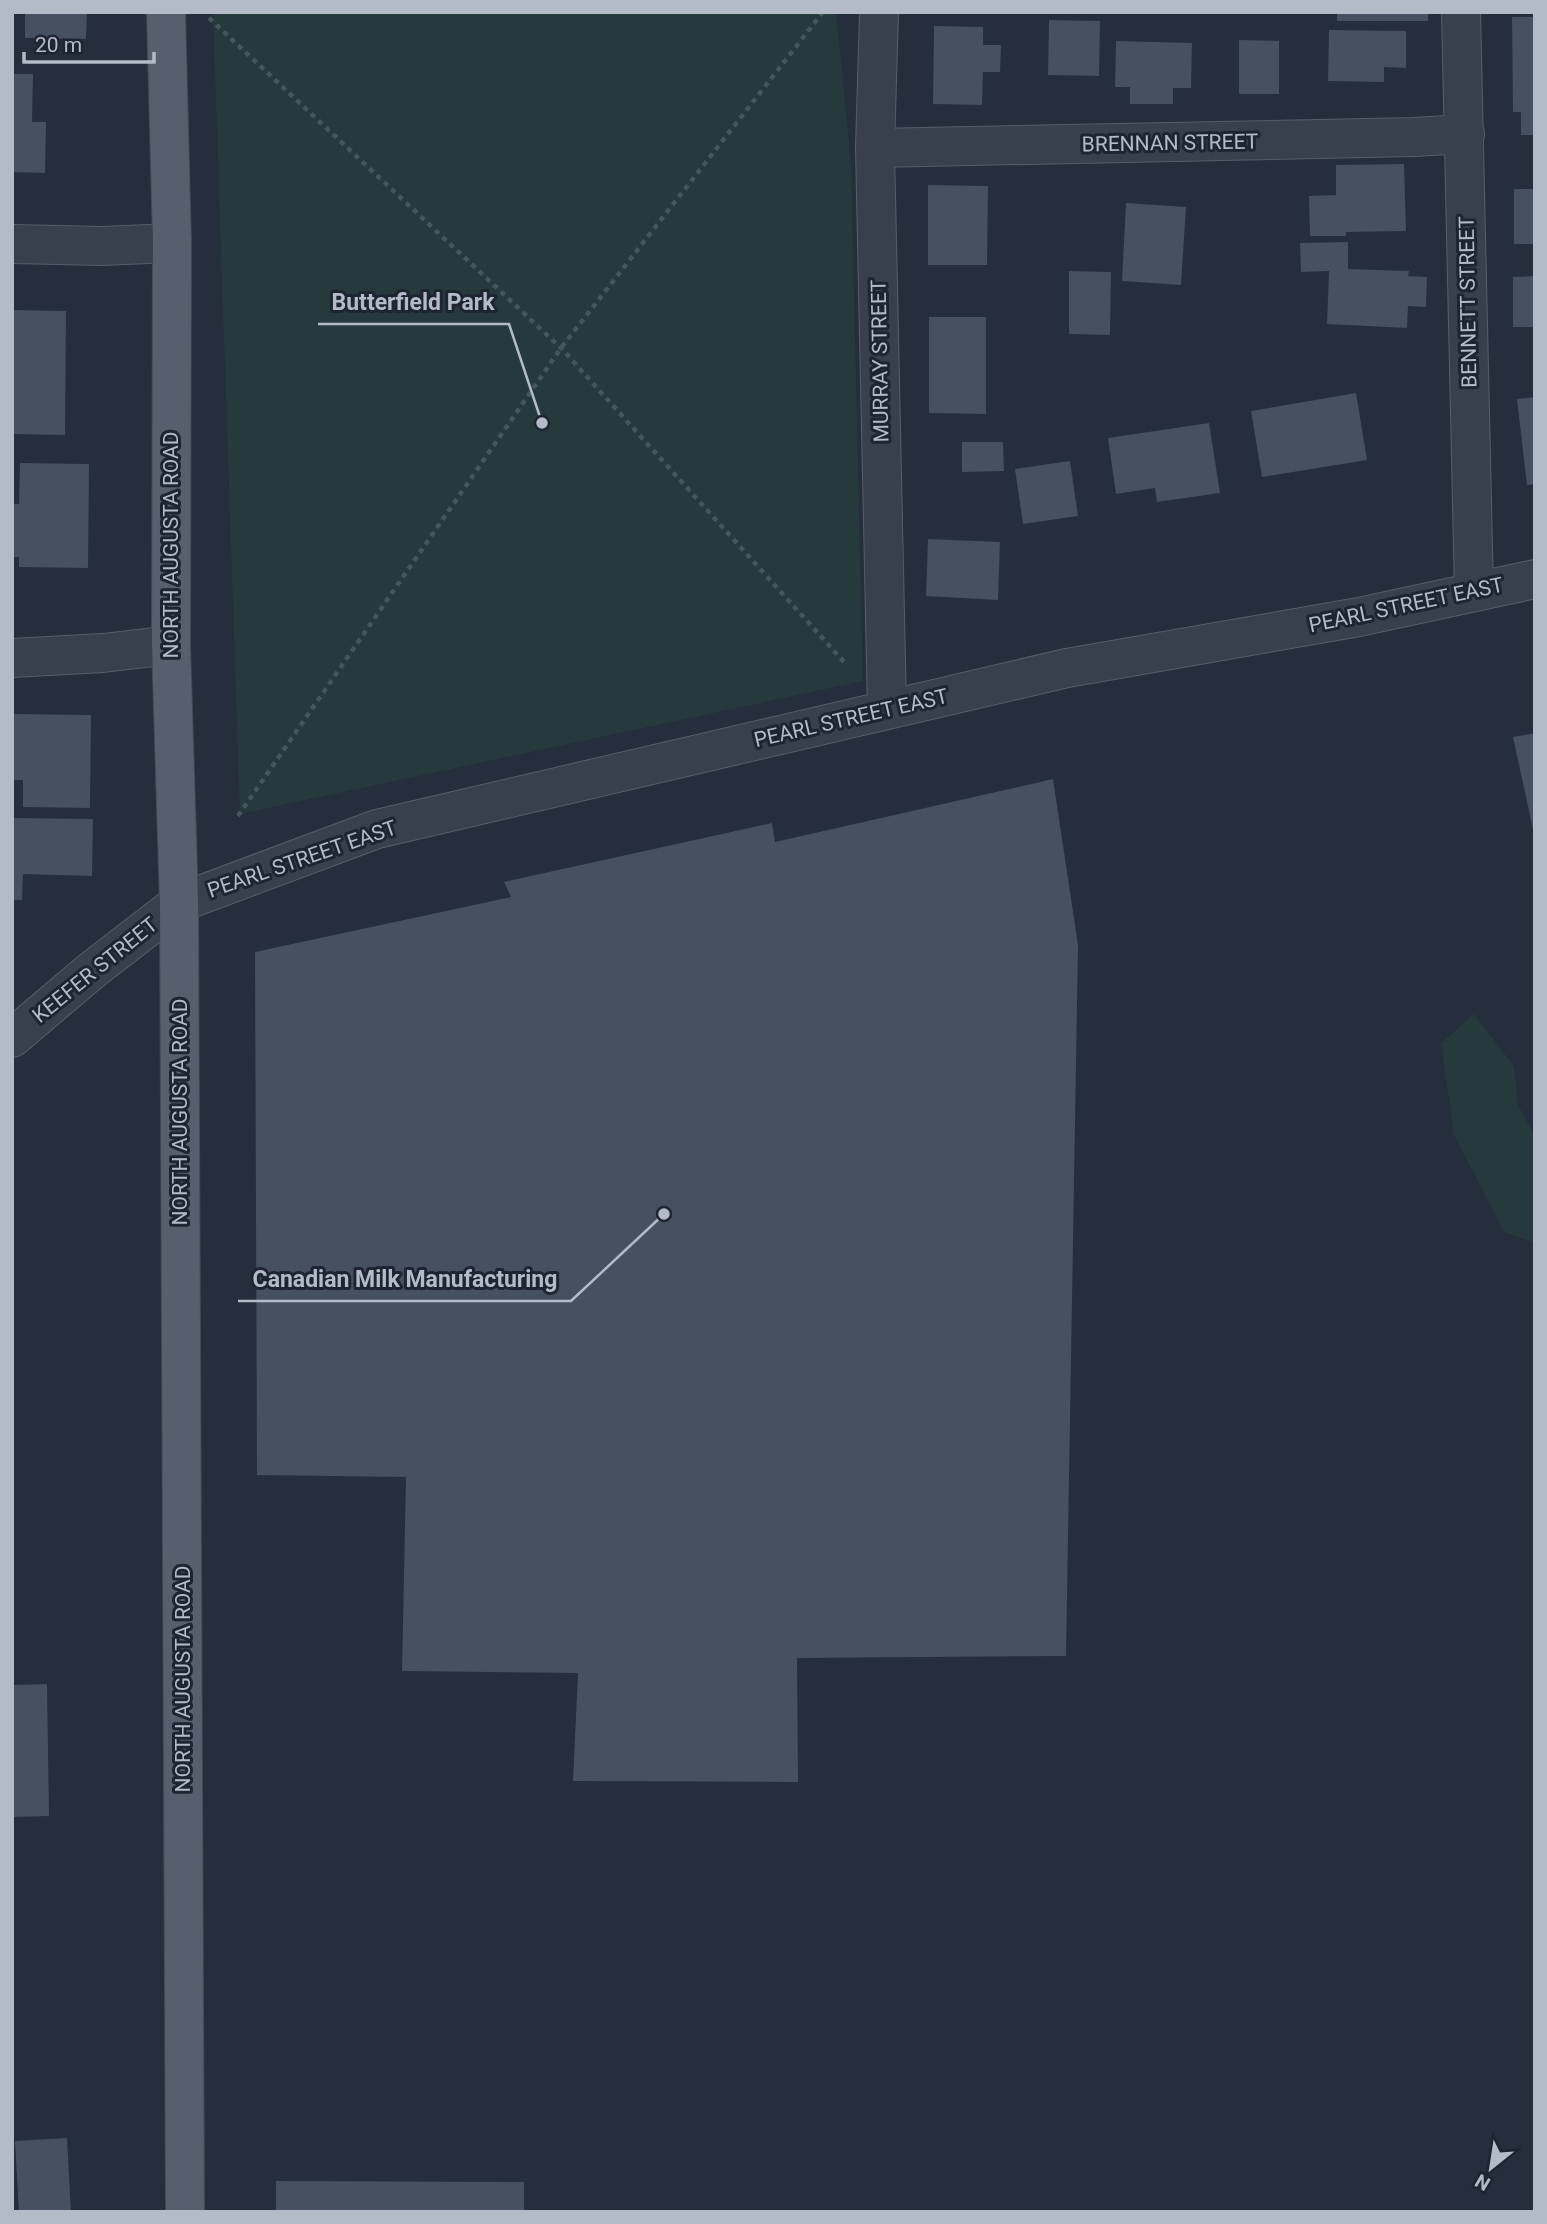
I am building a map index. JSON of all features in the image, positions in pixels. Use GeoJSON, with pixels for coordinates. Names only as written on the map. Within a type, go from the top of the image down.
{"type":"FeatureCollection","features":[{"type":"Feature","properties":{"kind":"main road","name":"NORTH AUGUSTA ROAD"},"geometry":{"type":"LineString","coordinates":[[166,12],[172,243],[171,645],[178,903],[185,2212]]}},
{"type":"Feature","properties":{"kind":"street","name":"MURRAY STREET"},"geometry":{"type":"LineString","coordinates":[[879,12],[875,148],[887,709]]}},
{"type":"Feature","properties":{"kind":"street","name":"BENNETT STREET"},"geometry":{"type":"LineString","coordinates":[[1461,12],[1474,592]]}},
{"type":"Feature","properties":{"kind":"street","name":"BRENNAN STREET"},"geometry":{"type":"LineString","coordinates":[[875,148],[1465,134]]}},
{"type":"Feature","properties":{"kind":"street"},"geometry":{"type":"LineString","coordinates":[[12,244],[102,246],[172,243]]}},
{"type":"Feature","properties":{"kind":"street","name":"PEARL STREET EAST"},"geometry":{"type":"LineString","coordinates":[[178,903],[377,829],[1067,668],[1359,617],[1535,579]]}},
{"type":"Feature","properties":{"kind":"street"},"geometry":{"type":"LineString","coordinates":[[12,659],[171,645]]}},
{"type":"Feature","properties":{"kind":"street","name":"KEEFER STREET"},"geometry":{"type":"LineString","coordinates":[[12,1038],[91,971],[178,903]]}},
{"type":"Feature","properties":{"kind":"path"},"geometry":{"type":"LineString","coordinates":[[203,12],[561,348],[887,709]]}},
{"type":"Feature","properties":{"kind":"path"},"geometry":{"type":"LineString","coordinates":[[238,816],[561,348],[823,12]]}},
{"type":"Feature","properties":{"kind":"green space"},"geometry":{"type":"Polygon","coordinates":[[[213,12],[836,12],[851,164],[863,681],[240,814],[213,12]]]}},
{"type":"Feature","properties":{"kind":"green space"},"geometry":{"type":"Polygon","coordinates":[[[1474,1014],[1514,1066],[1518,1106],[1535,1135],[1535,1243],[1504,1232],[1454,1135],[1441,1043],[1474,1014]]]}},
{"type":"Feature","properties":{"kind":"building"},"geometry":{"type":"Polygon","coordinates":[[[25,12],[87,12],[86,39],[25,38],[25,12]]]}},
{"type":"Feature","properties":{"kind":"building"},"geometry":{"type":"Polygon","coordinates":[[[1337,12],[1428,12],[1428,21],[1337,21],[1337,12]]]}},
{"type":"Feature","properties":{"kind":"building"},"geometry":{"type":"Polygon","coordinates":[[[1512,17],[1535,17],[1535,135],[1521,135],[1521,112],[1513,112],[1512,17]]]}},
{"type":"Feature","properties":{"kind":"building"},"geometry":{"type":"Polygon","coordinates":[[[1049,20],[1100,21],[1099,76],[1048,75],[1049,20]]]}},
{"type":"Feature","properties":{"kind":"building"},"geometry":{"type":"Polygon","coordinates":[[[934,26],[983,27],[983,45],[1001,45],[1000,72],[983,72],[982,105],[933,104],[934,26]]]}},
{"type":"Feature","properties":{"kind":"building"},"geometry":{"type":"Polygon","coordinates":[[[1329,30],[1406,31],[1406,68],[1384,67],[1384,82],[1328,81],[1329,30]]]}},
{"type":"Feature","properties":{"kind":"building"},"geometry":{"type":"Polygon","coordinates":[[[1239,40],[1279,41],[1279,94],[1239,94],[1239,40]]]}},
{"type":"Feature","properties":{"kind":"building"},"geometry":{"type":"Polygon","coordinates":[[[1116,41],[1192,43],[1191,88],[1173,88],[1173,104],[1130,104],[1130,87],[1115,87],[1116,41]]]}},
{"type":"Feature","properties":{"kind":"building"},"geometry":{"type":"Polygon","coordinates":[[[12,74],[33,74],[32,122],[46,122],[45,173],[12,172],[12,74]]]}},
{"type":"Feature","properties":{"kind":"building"},"geometry":{"type":"Polygon","coordinates":[[[1404,164],[1406,231],[1346,232],[1346,236],[1310,236],[1309,196],[1336,195],[1336,165],[1404,164]]]}},
{"type":"Feature","properties":{"kind":"building"},"geometry":{"type":"Polygon","coordinates":[[[928,185],[988,186],[987,265],[928,265],[928,185]]]}},
{"type":"Feature","properties":{"kind":"building"},"geometry":{"type":"Polygon","coordinates":[[[1514,189],[1535,189],[1535,244],[1514,244],[1514,189]]]}},
{"type":"Feature","properties":{"kind":"building"},"geometry":{"type":"Polygon","coordinates":[[[1126,203],[1186,207],[1181,285],[1122,281],[1126,203]]]}},
{"type":"Feature","properties":{"kind":"building"},"geometry":{"type":"Polygon","coordinates":[[[1348,242],[1348,269],[1409,271],[1408,276],[1427,277],[1426,307],[1408,306],[1407,328],[1327,324],[1329,271],[1301,272],[1300,243],[1348,242]]]}},
{"type":"Feature","properties":{"kind":"building"},"geometry":{"type":"Polygon","coordinates":[[[1069,271],[1111,272],[1110,335],[1069,334],[1069,271]]]}},
{"type":"Feature","properties":{"kind":"building"},"geometry":{"type":"Polygon","coordinates":[[[1535,276],[1535,327],[1513,327],[1513,277],[1535,276]]]}},
{"type":"Feature","properties":{"kind":"building"},"geometry":{"type":"Polygon","coordinates":[[[12,310],[66,311],[65,435],[12,434],[12,310]]]}},
{"type":"Feature","properties":{"kind":"building"},"geometry":{"type":"Polygon","coordinates":[[[929,317],[986,317],[986,414],[929,413],[929,317]]]}},
{"type":"Feature","properties":{"kind":"building"},"geometry":{"type":"Polygon","coordinates":[[[1356,393],[1367,460],[1262,477],[1251,411],[1356,393]]]}},
{"type":"Feature","properties":{"kind":"building"},"geometry":{"type":"Polygon","coordinates":[[[1535,397],[1535,484],[1527,485],[1517,399],[1535,397]]]}},
{"type":"Feature","properties":{"kind":"building"},"geometry":{"type":"Polygon","coordinates":[[[1209,423],[1220,493],[1157,502],[1155,488],[1116,494],[1108,438],[1209,423]]]}},
{"type":"Feature","properties":{"kind":"building"},"geometry":{"type":"Polygon","coordinates":[[[962,442],[1003,442],[1004,471],[962,472],[962,442]]]}},
{"type":"Feature","properties":{"kind":"building"},"geometry":{"type":"Polygon","coordinates":[[[1070,461],[1078,516],[1023,524],[1015,469],[1070,461]]]}},
{"type":"Feature","properties":{"kind":"building"},"geometry":{"type":"Polygon","coordinates":[[[20,463],[89,464],[88,568],[19,567],[19,557],[12,557],[12,504],[19,504],[20,463]]]}},
{"type":"Feature","properties":{"kind":"building"},"geometry":{"type":"Polygon","coordinates":[[[928,539],[1000,542],[998,600],[926,596],[928,539]]]}},
{"type":"Feature","properties":{"kind":"building"},"geometry":{"type":"Polygon","coordinates":[[[12,714],[91,715],[90,808],[23,807],[23,780],[12,780],[12,714]]]}},
{"type":"Feature","properties":{"kind":"building"},"geometry":{"type":"Polygon","coordinates":[[[1535,733],[1535,834],[1534,834],[1513,737],[1535,733]]]}},
{"type":"Feature","properties":{"kind":"building"},"geometry":{"type":"Polygon","coordinates":[[[1053,779],[1078,945],[1066,1656],[797,1658],[798,1782],[573,1781],[578,1673],[402,1671],[406,1477],[257,1475],[255,952],[511,897],[504,882],[772,823],[775,842],[1053,779]]]}},
{"type":"Feature","properties":{"kind":"building"},"geometry":{"type":"Polygon","coordinates":[[[12,818],[93,819],[92,876],[23,874],[22,900],[12,900],[12,818]]]}},
{"type":"Feature","properties":{"kind":"building"},"geometry":{"type":"Polygon","coordinates":[[[47,1684],[49,1816],[12,1817],[12,1685],[47,1684]]]}},
{"type":"Feature","properties":{"kind":"building"},"geometry":{"type":"Polygon","coordinates":[[[67,2138],[71,2212],[19,2212],[15,2141],[67,2138]]]}},
{"type":"Feature","properties":{"kind":"building"},"geometry":{"type":"Polygon","coordinates":[[[276,2181],[524,2182],[524,2212],[276,2212],[276,2181]]]}},
{"type":"Feature","properties":{"kind":"place","name":"Butterfield Park"},"geometry":{"type":"Point","coordinates":[542,423]}},
{"type":"Feature","properties":{"kind":"place","name":"Canadian Milk Manufacturing"},"geometry":{"type":"Point","coordinates":[664,1214]}}]}
